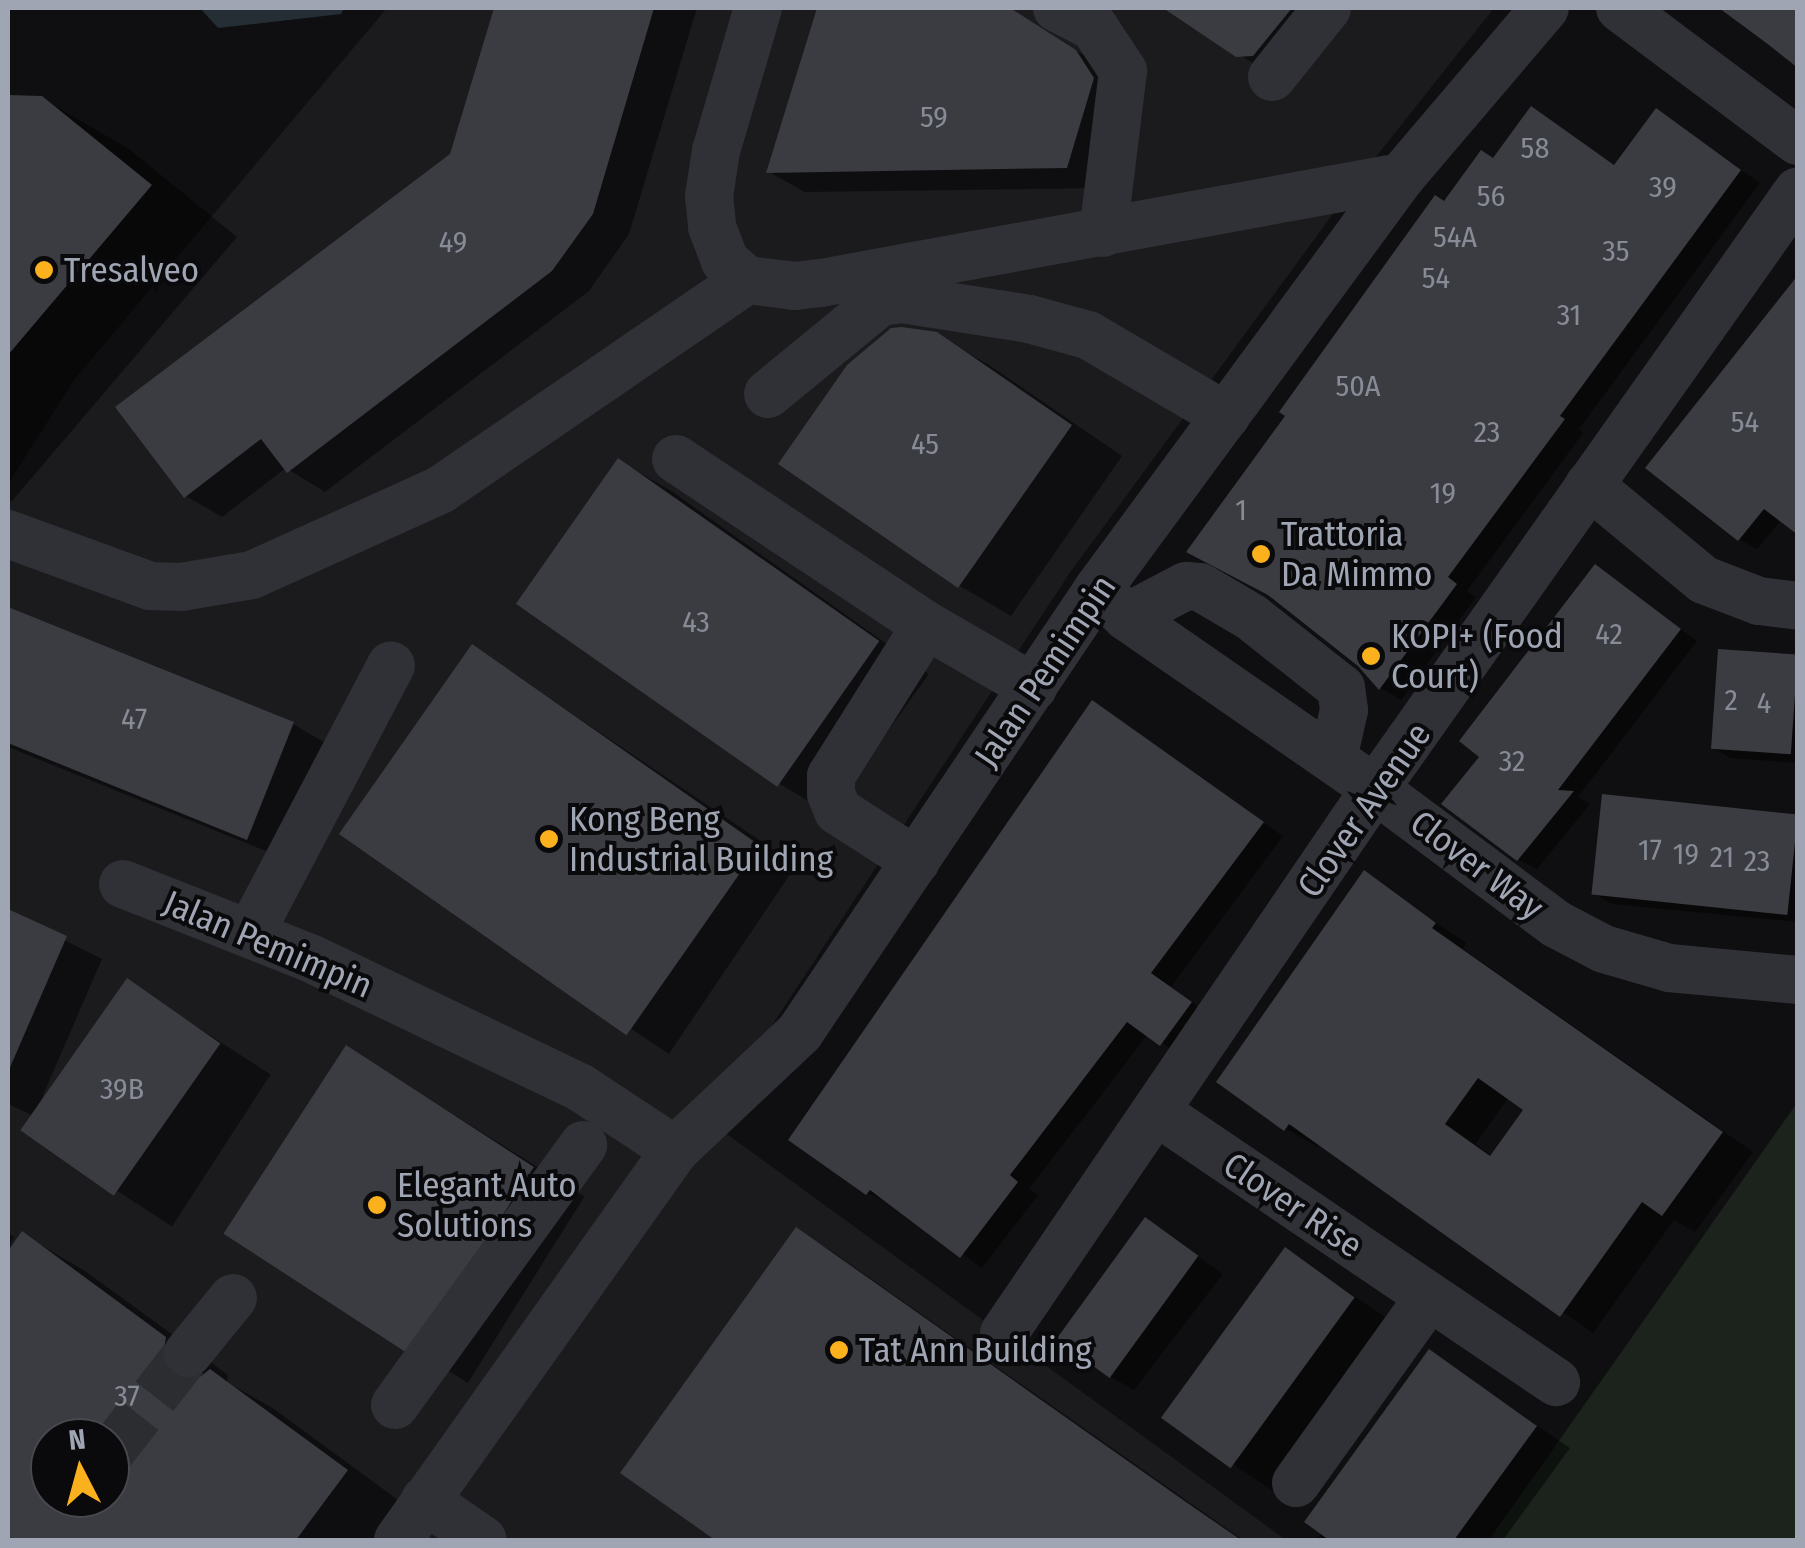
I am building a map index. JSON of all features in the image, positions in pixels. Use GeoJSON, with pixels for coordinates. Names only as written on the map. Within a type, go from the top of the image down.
{"type":"FeatureCollection","features":[{"type":"Feature","properties":{"kind":"street"},"geometry":{"type":"LineString","coordinates":[[758,8],[716,152],[709,196],[710,217],[720,249],[733,272],[747,280],[795,286],[822,284],[1401,176]]}},
{"type":"Feature","properties":{"kind":"street"},"geometry":{"type":"LineString","coordinates":[[1057,8],[1094,27],[1123,70],[1103,233]]}},
{"type":"Feature","properties":{"kind":"street"},"geometry":{"type":"LineString","coordinates":[[1272,77],[1327,8]]}},
{"type":"Feature","properties":{"kind":"street","name":"Jalan Pemimpin"},"geometry":{"type":"LineString","coordinates":[[398,1540],[675,1150],[800,1032],[1033,687],[1112,603],[1226,416],[1401,176],[1545,8]]}},
{"type":"Feature","properties":{"kind":"street"},"geometry":{"type":"LineString","coordinates":[[1620,8],[1798,141]]}},
{"type":"Feature","properties":{"kind":"street","name":"Clover Avenue"},"geometry":{"type":"LineString","coordinates":[[1004,1334],[1376,789],[1798,191]]}},
{"type":"Feature","properties":{"kind":"street"},"geometry":{"type":"LineString","coordinates":[[8,534],[150,586],[181,586],[252,575],[440,490],[747,280]]}},
{"type":"Feature","properties":{"kind":"street"},"geometry":{"type":"LineString","coordinates":[[768,394],[880,302],[902,299],[1029,319],[1088,335],[1226,416]]}},
{"type":"Feature","properties":{"kind":"street"},"geometry":{"type":"LineString","coordinates":[[676,459],[926,625],[1033,687]]}},
{"type":"Feature","properties":{"kind":"street"},"geometry":{"type":"LineString","coordinates":[[1589,485],[1704,580],[1736,595],[1798,606]]}},
{"type":"Feature","properties":{"kind":"street"},"geometry":{"type":"LineString","coordinates":[[1112,603],[1186,586],[1200,587],[1250,616],[1341,688],[1344,710],[1333,760]]}},
{"type":"Feature","properties":{"kind":"street","name":"Clover Way"},"geometry":{"type":"LineString","coordinates":[[1112,603],[1376,789],[1556,924],[1604,948],[1669,968],[1798,980]]}},
{"type":"Feature","properties":{"kind":"street"},"geometry":{"type":"LineString","coordinates":[[916,862],[838,811],[830,794],[831,776],[926,625]]}},
{"type":"Feature","properties":{"kind":"street"},"geometry":{"type":"LineString","coordinates":[[252,932],[391,665]]}},
{"type":"Feature","properties":{"kind":"street","name":"Jalan Pemimpin"},"geometry":{"type":"LineString","coordinates":[[122,884],[252,932],[581,1088],[675,1150]]}},
{"type":"Feature","properties":{"kind":"street","name":"Clover Rise"},"geometry":{"type":"LineString","coordinates":[[1158,1112],[1556,1382]]}},
{"type":"Feature","properties":{"kind":"street"},"geometry":{"type":"LineString","coordinates":[[395,1405],[583,1145]]}},
{"type":"Feature","properties":{"kind":"street"},"geometry":{"type":"LineString","coordinates":[[1296,1483],[1429,1297]]}},
{"type":"Feature","properties":{"kind":"street"},"geometry":{"type":"LineString","coordinates":[[188,1353],[232,1298]]}},
{"type":"Feature","properties":{"kind":"street"},"geometry":{"type":"LineString","coordinates":[[425,1500],[483,1540]]}},
{"type":"Feature","properties":{"kind":"shaded area"},"geometry":{"type":"Polygon","coordinates":[[[200,8],[344,8],[341,14],[218,28],[200,8]]]}},
{"type":"Feature","properties":{"kind":"shaded area"},"geometry":{"type":"Polygon","coordinates":[[[387,8],[1494,8],[1360,177],[1069,574],[709,1121],[1286,1540],[8,1540],[8,484],[74,380],[387,8]]]}},
{"type":"Feature","properties":{"kind":"shaded area"},"geometry":{"type":"Polygon","coordinates":[[[1797,1103],[1797,1540],[1489,1540],[1797,1103]]]}},
{"type":"Feature","properties":{"kind":"building"},"geometry":{"type":"Polygon","coordinates":[[[494,8],[654,8],[593,214],[552,271],[287,473],[261,439],[184,498],[115,407],[450,154],[494,8]]]}},
{"type":"Feature","properties":{"kind":"building"},"geometry":{"type":"Polygon","coordinates":[[[817,8],[1010,8],[1076,50],[1094,78],[1067,168],[766,173],[817,8]]]}},
{"type":"Feature","properties":{"kind":"building"},"geometry":{"type":"Polygon","coordinates":[[[1163,8],[1292,8],[1253,56],[1236,57],[1163,8]]]}},
{"type":"Feature","properties":{"kind":"building"},"geometry":{"type":"Polygon","coordinates":[[[1719,8],[1798,8],[1798,68],[1765,42],[1719,8]]]}},
{"type":"Feature","properties":{"kind":"building","name":"Tresalveo"},"geometry":{"type":"Polygon","coordinates":[[[8,95],[42,96],[152,185],[8,355],[8,95]]]}},
{"type":"Feature","properties":{"kind":"building"},"geometry":{"type":"Polygon","coordinates":[[[1531,106],[1614,165],[1656,108],[1741,170],[1560,416],[1565,419],[1448,577],[1457,584],[1379,690],[1358,666],[1268,595],[1186,552],[1285,416],[1279,412],[1435,195],[1444,201],[1481,150],[1493,158],[1531,106]]]}},
{"type":"Feature","properties":{"kind":"building"},"geometry":{"type":"Polygon","coordinates":[[[1798,275],[1798,535],[1764,509],[1738,541],[1645,468],[1798,275]]]}},
{"type":"Feature","properties":{"kind":"building"},"geometry":{"type":"Polygon","coordinates":[[[891,328],[937,332],[1072,425],[958,588],[778,464],[847,365],[891,328]]]}},
{"type":"Feature","properties":{"kind":"building"},"geometry":{"type":"Polygon","coordinates":[[[618,458],[879,641],[777,787],[516,604],[618,458]]]}},
{"type":"Feature","properties":{"kind":"building"},"geometry":{"type":"Polygon","coordinates":[[[1595,564],[1681,629],[1558,790],[1574,791],[1517,861],[1441,804],[1479,757],[1459,741],[1595,564]]]}},
{"type":"Feature","properties":{"kind":"building"},"geometry":{"type":"Polygon","coordinates":[[[8,607],[294,722],[247,840],[8,743],[8,607]]]}},
{"type":"Feature","properties":{"kind":"building","name":"Kong Beng Industrial Building"},"geometry":{"type":"Polygon","coordinates":[[[472,644],[760,845],[626,1035],[339,834],[472,644]]]}},
{"type":"Feature","properties":{"kind":"building"},"geometry":{"type":"Polygon","coordinates":[[[1718,649],[1798,655],[1791,754],[1711,749],[1718,649]]]}},
{"type":"Feature","properties":{"kind":"building"},"geometry":{"type":"Polygon","coordinates":[[[1092,700],[1264,822],[1151,973],[1192,1002],[1160,1046],[1127,1022],[1010,1175],[1018,1182],[960,1258],[870,1190],[866,1195],[788,1140],[1092,700]]]}},
{"type":"Feature","properties":{"kind":"building"},"geometry":{"type":"Polygon","coordinates":[[[1602,794],[1798,815],[1787,915],[1591,894],[1602,794]]]}},
{"type":"Feature","properties":{"kind":"building"},"geometry":{"type":"Polygon","coordinates":[[[1364,870],[1436,923],[1432,928],[1723,1132],[1662,1216],[1642,1202],[1560,1317],[1289,1124],[1284,1131],[1216,1082],[1364,870]],[[1478,1078],[1445,1124],[1490,1156],[1523,1110],[1478,1078]]]}},
{"type":"Feature","properties":{"kind":"building"},"geometry":{"type":"Polygon","coordinates":[[[8,909],[67,936],[8,1072],[8,909]]]}},
{"type":"Feature","properties":{"kind":"building"},"geometry":{"type":"Polygon","coordinates":[[[127,978],[220,1043],[114,1196],[20,1130],[127,978]]]}},
{"type":"Feature","properties":{"kind":"building"},"geometry":{"type":"Polygon","coordinates":[[[346,1045],[534,1167],[411,1356],[223,1234],[346,1045]]]}},
{"type":"Feature","properties":{"kind":"building"},"geometry":{"type":"Polygon","coordinates":[[[1145,1217],[1198,1256],[1110,1378],[1056,1339],[1145,1217]]]}},
{"type":"Feature","properties":{"kind":"building","name":"Tat Ann Building"},"geometry":{"type":"Polygon","coordinates":[[[796,1227],[1241,1540],[715,1540],[620,1473],[796,1227]]]}},
{"type":"Feature","properties":{"kind":"building"},"geometry":{"type":"Polygon","coordinates":[[[22,1231],[166,1337],[162,1362],[171,1375],[197,1379],[210,1369],[348,1470],[296,1540],[8,1540],[8,1251],[22,1231]]]}},
{"type":"Feature","properties":{"kind":"building"},"geometry":{"type":"Polygon","coordinates":[[[1285,1247],[1355,1298],[1231,1468],[1161,1418],[1285,1247]]]}},
{"type":"Feature","properties":{"kind":"building"},"geometry":{"type":"Polygon","coordinates":[[[1429,1349],[1537,1426],[1454,1540],[1329,1540],[1304,1522],[1429,1349]]]}},
{"type":"Feature","properties":{"kind":"tunnel"},"geometry":{"type":"LineString","coordinates":[[130,1427],[188,1353]]}},
{"type":"Feature","properties":{"kind":"place","name":"Tresalveo"},"geometry":{"type":"Point","coordinates":[44,270]}},
{"type":"Feature","properties":{"kind":"place","name":"Trattoria Da Mimmo"},"geometry":{"type":"Point","coordinates":[1261,554]}},
{"type":"Feature","properties":{"kind":"place","name":"KOPI+ (Food Court)"},"geometry":{"type":"Point","coordinates":[1371,656]}},
{"type":"Feature","properties":{"kind":"place","name":"Kong Beng Industrial Building"},"geometry":{"type":"Point","coordinates":[549,839]}},
{"type":"Feature","properties":{"kind":"place","name":"Elegant Auto Solutions"},"geometry":{"type":"Point","coordinates":[377,1205]}},
{"type":"Feature","properties":{"kind":"place","name":"Tat Ann Building"},"geometry":{"type":"Point","coordinates":[839,1350]}}]}
